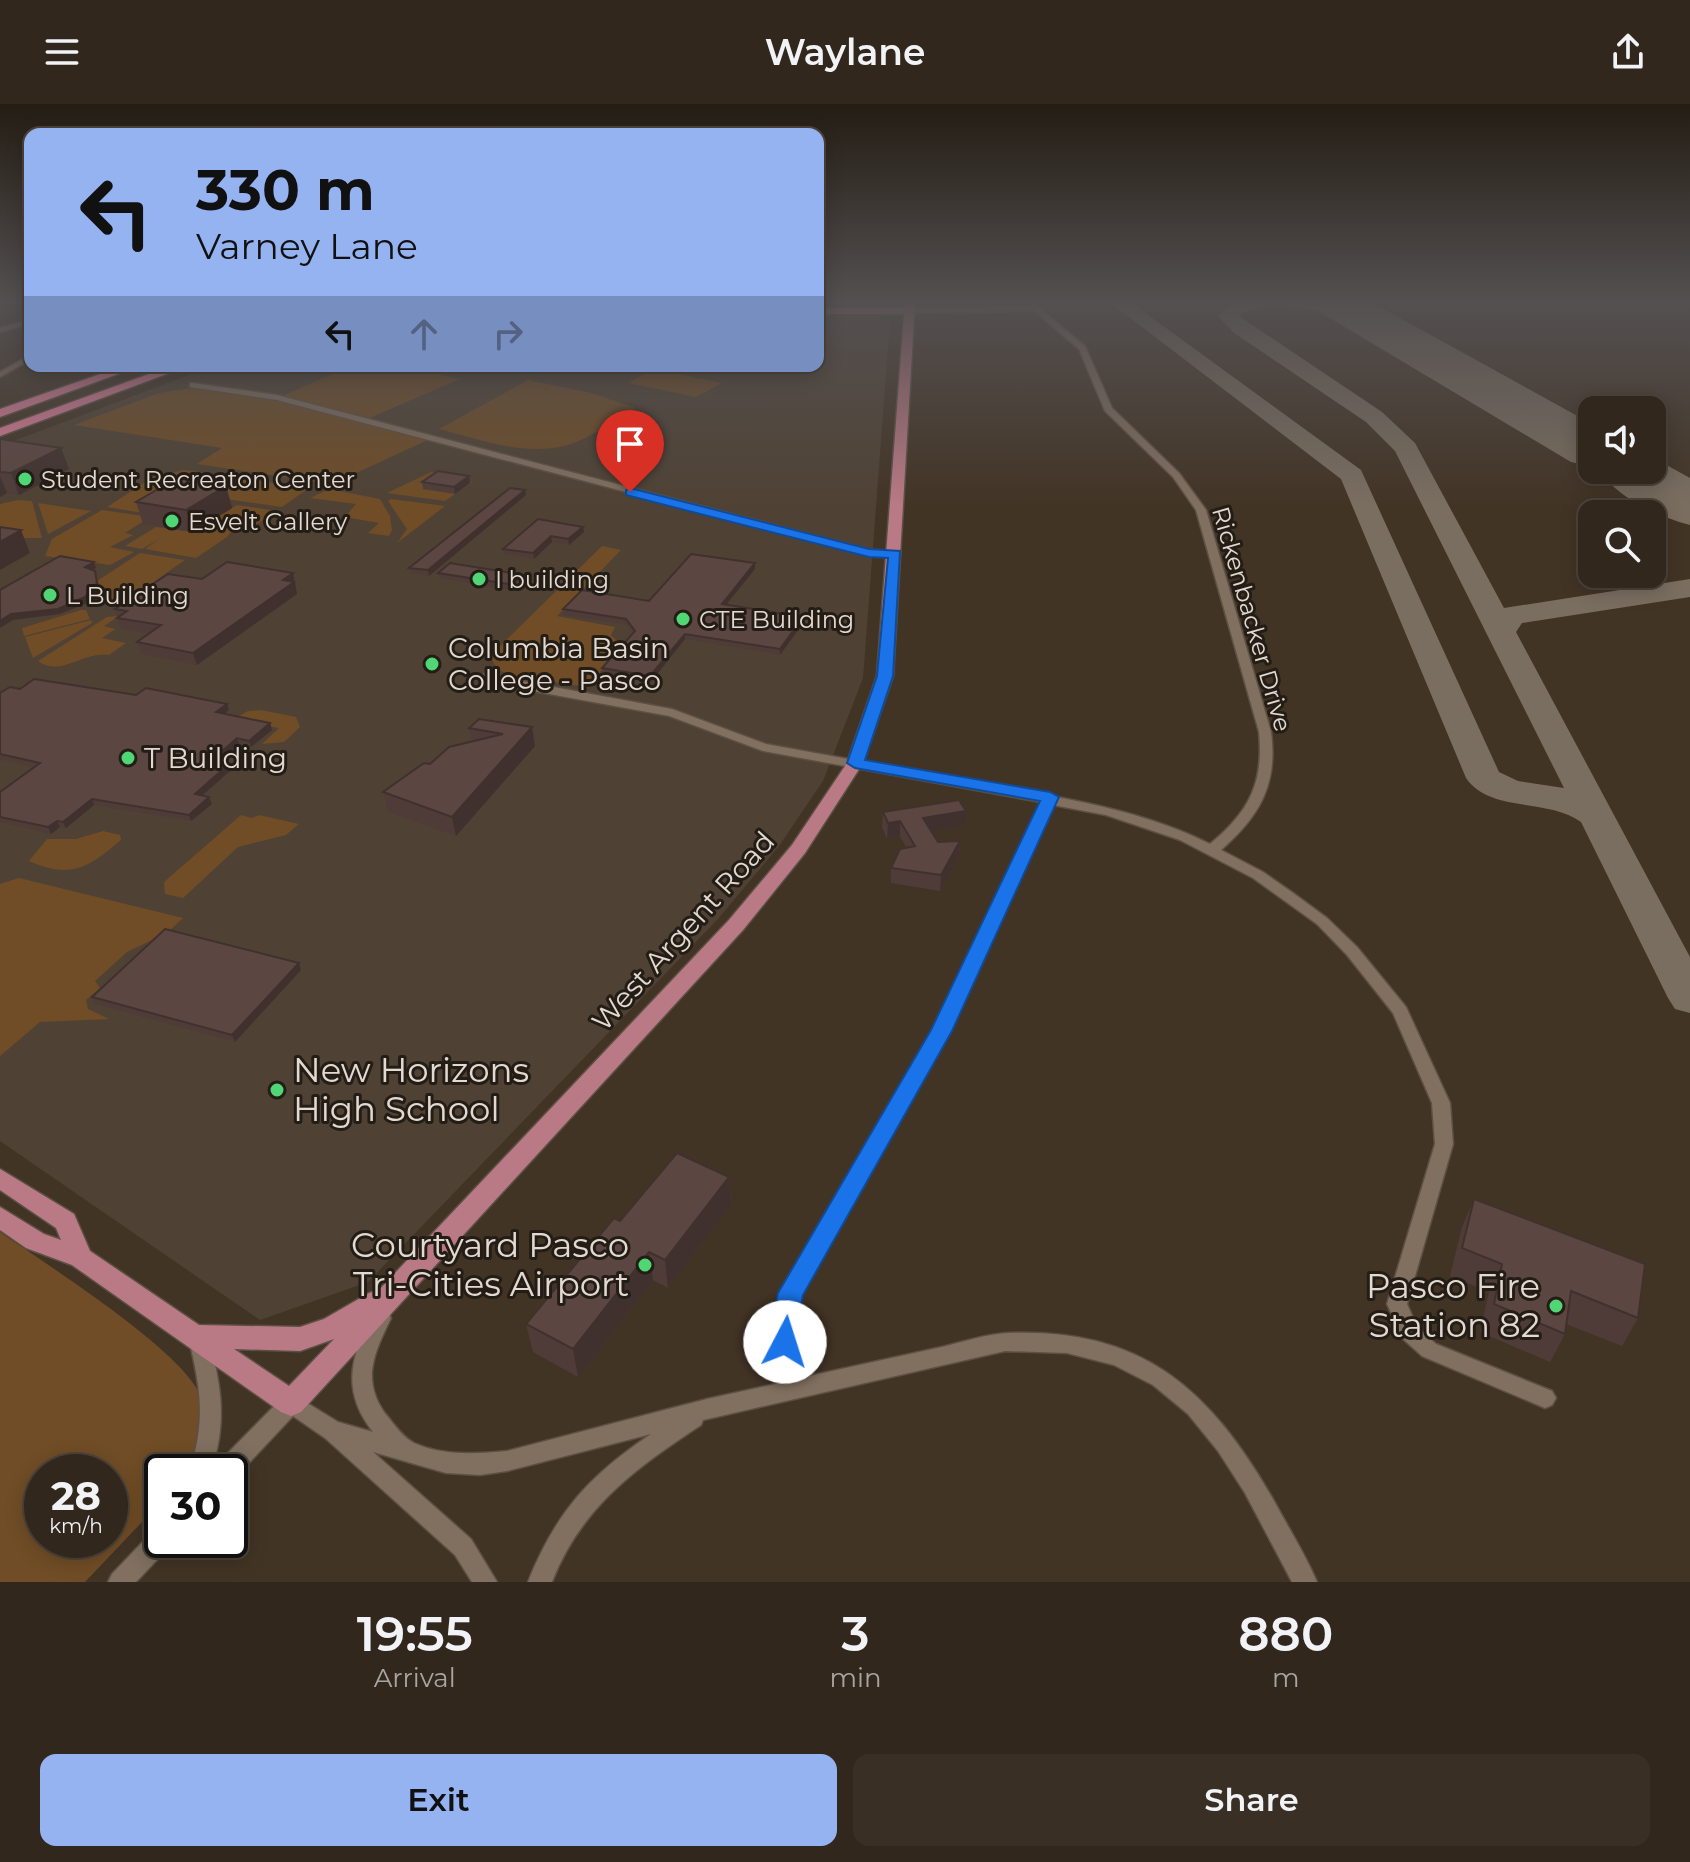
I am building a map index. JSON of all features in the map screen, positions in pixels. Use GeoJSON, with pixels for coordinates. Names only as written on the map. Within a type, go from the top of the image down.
{"type":"FeatureCollection","features":[{"type":"Feature","properties":{"kind":"highway"},"geometry":{"type":"LineString","coordinates":[[25,404],[93,372]]}},
{"type":"Feature","properties":{"kind":"highway"},"geometry":{"type":"LineString","coordinates":[[0,413],[117,372]]}},
{"type":"Feature","properties":{"kind":"highway"},"geometry":{"type":"LineString","coordinates":[[0,421],[135,372]]}},
{"type":"Feature","properties":{"kind":"highway"},"geometry":{"type":"LineString","coordinates":[[0,434],[165,372]]}},
{"type":"Feature","properties":{"kind":"main road","name":"West Argent Road"},"geometry":{"type":"LineString","coordinates":[[291,1403],[764,893],[799,849],[855,763],[885,676],[905,370]]}},
{"type":"Feature","properties":{"kind":"main road"},"geometry":{"type":"LineString","coordinates":[[0,1178],[65,1221],[81,1258]]}},
{"type":"Feature","properties":{"kind":"main road"},"geometry":{"type":"LineString","coordinates":[[0,1217],[35,1241],[81,1258],[198,1335],[291,1403]]}},
{"type":"Feature","properties":{"kind":"main road"},"geometry":{"type":"LineString","coordinates":[[198,1335],[270,1340],[306,1338],[332,1328],[397,1290]]}},
{"type":"Feature","properties":{"kind":"street","name":"Rickenbacker Drive"},"geometry":{"type":"LineString","coordinates":[[1091,370],[1108,409],[1176,475],[1205,520],[1265,732],[1268,754],[1265,780],[1253,809],[1234,832],[1212,850]]}},
{"type":"Feature","properties":{"kind":"street"},"geometry":{"type":"LineString","coordinates":[[193,385],[277,398],[869,553],[895,554]]}},
{"type":"Feature","properties":{"kind":"street"},"geometry":{"type":"LineString","coordinates":[[484,678],[672,713],[763,747],[1050,797],[1151,824],[1212,850],[1288,896],[1322,921],[1352,951],[1400,1011],[1441,1103],[1444,1144],[1397,1304],[1410,1333],[1429,1350],[1545,1398]]}},
{"type":"Feature","properties":{"kind":"street"},"geometry":{"type":"LineString","coordinates":[[797,1389],[785,1342],[785,1318],[791,1293],[942,1031],[1050,797]]}},
{"type":"Feature","properties":{"kind":"street"},"geometry":{"type":"LineString","coordinates":[[397,1290],[375,1329],[364,1358],[363,1382],[367,1410],[380,1428],[406,1449]]}},
{"type":"Feature","properties":{"kind":"street"},"geometry":{"type":"LineString","coordinates":[[198,1335],[214,1401],[212,1443],[207,1454]]}},
{"type":"Feature","properties":{"kind":"street"},"geometry":{"type":"LineString","coordinates":[[333,1431],[446,1462],[480,1464],[507,1461],[707,1409],[1005,1342],[1038,1340],[1112,1354],[1189,1397],[1240,1462],[1305,1582]]}},
{"type":"Feature","properties":{"kind":"street"},"geometry":{"type":"LineString","coordinates":[[291,1403],[333,1431],[463,1547],[485,1582]]}},
{"type":"Feature","properties":{"kind":"street","name":"West Argent Road"},"geometry":{"type":"LineString","coordinates":[[242,1454],[291,1403]]}},
{"type":"Feature","properties":{"kind":"street"},"geometry":{"type":"LineString","coordinates":[[540,1582],[561,1532],[589,1495],[633,1457],[707,1409]]}},
{"type":"Feature","properties":{"kind":"street"},"geometry":{"type":"LineString","coordinates":[[120,1582],[144,1557]]}},
{"type":"Feature","properties":{"kind":"shaded area","name":"Columbia Basin College - Pasco"},"geometry":{"type":"Polygon","coordinates":[[[886,370],[863,678],[823,781],[779,846],[718,919],[368,1282],[260,1320],[0,1141],[0,446],[197,372],[886,370]]]}},
{"type":"Feature","properties":{"kind":"shaded area"},"geometry":{"type":"Polygon","coordinates":[[[337,372],[426,372],[460,379],[367,419],[282,396],[337,372]]]}},
{"type":"Feature","properties":{"kind":"shaded area"},"geometry":{"type":"Polygon","coordinates":[[[648,372],[668,372],[722,383],[696,397],[628,383],[648,372]]]}},
{"type":"Feature","properties":{"kind":"shaded area"},"geometry":{"type":"Polygon","coordinates":[[[528,380],[591,393],[636,408],[581,440],[546,449],[491,443],[439,429],[528,380]]]}},
{"type":"Feature","properties":{"kind":"shaded area"},"geometry":{"type":"Polygon","coordinates":[[[196,387],[284,401],[430,439],[332,484],[197,464],[222,448],[74,425],[159,393],[196,387]]]}},
{"type":"Feature","properties":{"kind":"shaded area"},"geometry":{"type":"Polygon","coordinates":[[[184,470],[309,488],[282,507],[225,499],[155,515],[107,507],[153,477],[184,470]]]}},
{"type":"Feature","properties":{"kind":"shaded area"},"geometry":{"type":"Polygon","coordinates":[[[431,472],[472,482],[445,501],[387,493],[431,472]]]}},
{"type":"Feature","properties":{"kind":"shaded area"},"geometry":{"type":"Polygon","coordinates":[[[329,489],[380,499],[390,516],[392,530],[389,536],[368,533],[379,523],[345,517],[356,504],[310,498],[329,489]]]}},
{"type":"Feature","properties":{"kind":"shaded area"},"geometry":{"type":"Polygon","coordinates":[[[32,501],[42,538],[0,538],[0,504],[32,501]]]}},
{"type":"Feature","properties":{"kind":"shaded area"},"geometry":{"type":"Polygon","coordinates":[[[388,501],[445,506],[397,543],[407,529],[388,501]]]}},
{"type":"Feature","properties":{"kind":"shaded area"},"geometry":{"type":"Polygon","coordinates":[[[38,503],[91,511],[48,534],[38,503]]]}},
{"type":"Feature","properties":{"kind":"shaded area"},"geometry":{"type":"Polygon","coordinates":[[[237,505],[277,511],[254,526],[214,519],[237,505]]]}},
{"type":"Feature","properties":{"kind":"shaded area"},"geometry":{"type":"Polygon","coordinates":[[[102,510],[150,517],[125,533],[133,535],[110,547],[134,552],[110,565],[45,556],[52,539],[102,510]]]}},
{"type":"Feature","properties":{"kind":"shaded area"},"geometry":{"type":"Polygon","coordinates":[[[207,524],[234,528],[227,537],[196,558],[145,549],[159,539],[142,549],[125,546],[156,527],[193,532],[207,524]]]}},
{"type":"Feature","properties":{"kind":"shaded area"},"geometry":{"type":"Polygon","coordinates":[[[602,546],[621,550],[557,616],[615,627],[611,635],[616,640],[627,641],[587,687],[509,675],[498,669],[491,659],[494,652],[602,546]]]}},
{"type":"Feature","properties":{"kind":"shaded area"},"geometry":{"type":"Polygon","coordinates":[[[140,553],[185,560],[131,595],[107,602],[95,601],[101,586],[97,581],[140,553]]]}},
{"type":"Feature","properties":{"kind":"shaded area"},"geometry":{"type":"Polygon","coordinates":[[[86,610],[90,619],[24,636],[22,628],[86,610]]]}},
{"type":"Feature","properties":{"kind":"shaded area"},"geometry":{"type":"Polygon","coordinates":[[[119,616],[104,626],[115,629],[102,638],[126,643],[109,655],[91,656],[55,667],[38,661],[107,617],[119,616]]]}},
{"type":"Feature","properties":{"kind":"shaded area"},"geometry":{"type":"Polygon","coordinates":[[[91,620],[92,623],[33,658],[25,637],[91,620]]]}},
{"type":"Feature","properties":{"kind":"shaded area"},"geometry":{"type":"Polygon","coordinates":[[[261,710],[296,717],[300,727],[284,742],[262,744],[279,728],[233,719],[248,711],[261,710]]]}},
{"type":"Feature","properties":{"kind":"shaded area"},"geometry":{"type":"Polygon","coordinates":[[[241,815],[252,818],[259,815],[299,824],[286,835],[238,847],[183,898],[165,894],[164,882],[241,815]]]}},
{"type":"Feature","properties":{"kind":"shaded area"},"geometry":{"type":"Polygon","coordinates":[[[103,831],[120,835],[121,840],[89,864],[57,870],[29,861],[47,839],[76,839],[103,831]]]}},
{"type":"Feature","properties":{"kind":"shaded area"},"geometry":{"type":"Polygon","coordinates":[[[19,878],[183,918],[167,933],[127,952],[95,981],[100,988],[86,1000],[88,1009],[109,1019],[40,1022],[0,1056],[0,884],[19,878]]]}},
{"type":"Feature","properties":{"kind":"shaded area"},"geometry":{"type":"Polygon","coordinates":[[[0,1232],[145,1336],[193,1382],[202,1401],[203,1420],[194,1454],[144,1454],[144,1520],[128,1537],[128,1454],[24,1454],[24,1558],[108,1558],[85,1582],[0,1582],[0,1232]]]}},
{"type":"Feature","properties":{"kind":"building"},"geometry":{"type":"Polygon","coordinates":[[[0,439],[61,448],[11,473],[0,472],[0,439]]]}},
{"type":"Feature","properties":{"kind":"building"},"geometry":{"type":"Polygon","coordinates":[[[438,471],[469,476],[454,487],[422,482],[438,471]]]}},
{"type":"Feature","properties":{"kind":"building"},"geometry":{"type":"Polygon","coordinates":[[[177,478],[226,486],[186,510],[136,502],[177,478]]]}},
{"type":"Feature","properties":{"kind":"building"},"geometry":{"type":"Polygon","coordinates":[[[510,488],[525,490],[428,570],[409,568],[510,488]]]}},
{"type":"Feature","properties":{"kind":"building"},"geometry":{"type":"Polygon","coordinates":[[[538,519],[583,527],[568,539],[551,536],[533,553],[503,549],[538,519]]]}},
{"type":"Feature","properties":{"kind":"building"},"geometry":{"type":"Polygon","coordinates":[[[0,527],[21,530],[0,542],[0,527]]]}},
{"type":"Feature","properties":{"kind":"building","name":"CTE Building"},"geometry":{"type":"Polygon","coordinates":[[[691,554],[755,563],[722,604],[803,617],[780,649],[685,634],[650,676],[602,668],[635,631],[626,619],[563,609],[582,590],[649,601],[691,554]]]}},
{"type":"Feature","properties":{"kind":"building","name":"L Building"},"geometry":{"type":"Polygon","coordinates":[[[60,556],[94,562],[85,567],[95,571],[97,583],[85,597],[58,609],[11,614],[0,621],[0,590],[60,556]]]}},
{"type":"Feature","properties":{"kind":"building"},"geometry":{"type":"Polygon","coordinates":[[[227,562],[293,573],[283,580],[294,582],[193,653],[137,642],[161,625],[117,618],[127,611],[115,609],[168,574],[202,579],[227,562]]]}},
{"type":"Feature","properties":{"kind":"building"},"geometry":{"type":"Polygon","coordinates":[[[450,563],[518,574],[508,584],[438,573],[450,563]]]}},
{"type":"Feature","properties":{"kind":"building","name":"T Building"},"geometry":{"type":"Polygon","coordinates":[[[34,679],[136,695],[146,688],[227,704],[216,712],[270,723],[249,741],[237,738],[212,760],[229,764],[195,794],[209,797],[189,815],[92,799],[63,822],[57,821],[48,827],[0,817],[0,792],[40,763],[0,754],[0,693],[10,687],[20,689],[34,679]]]}},
{"type":"Feature","properties":{"kind":"building"},"geometry":{"type":"Polygon","coordinates":[[[479,719],[532,727],[452,817],[383,792],[424,763],[430,764],[449,747],[503,734],[469,728],[479,719]]]}},
{"type":"Feature","properties":{"kind":"building"},"geometry":{"type":"Polygon","coordinates":[[[959,800],[966,811],[923,818],[938,842],[960,841],[941,875],[891,868],[900,849],[915,846],[900,821],[888,823],[883,812],[959,800]]]}},
{"type":"Feature","properties":{"kind":"building","name":"New Horizons High School"},"geometry":{"type":"Polygon","coordinates":[[[165,929],[299,963],[232,1035],[92,997],[165,929]]]}},
{"type":"Feature","properties":{"kind":"building"},"geometry":{"type":"Polygon","coordinates":[[[677,1153],[729,1177],[665,1260],[649,1252],[573,1349],[526,1324],[614,1218],[620,1221],[677,1153]]]}},
{"type":"Feature","properties":{"kind":"building"},"geometry":{"type":"Polygon","coordinates":[[[1474,1199],[1645,1264],[1638,1318],[1571,1291],[1565,1334],[1494,1304],[1502,1264],[1462,1248],[1474,1199]]]}},
{"type":"Feature","properties":{"kind":"taxiway"},"geometry":{"type":"LineString","coordinates":[[1210,370],[1352,475],[1484,778],[1512,790],[1570,800],[1596,816]]}},
{"type":"Feature","properties":{"kind":"taxiway"},"geometry":{"type":"LineString","coordinates":[[1303,370],[1374,417],[1406,448],[1501,632]]}},
{"type":"Feature","properties":{"kind":"taxiway"},"geometry":{"type":"LineString","coordinates":[[1501,632],[1502,623],[1513,615],[1690,588]]}},
{"type":"Feature","properties":{"kind":"taxiway"},"geometry":{"type":"LineString","coordinates":[[1501,632],[1690,998]]}},
{"type":"Feature","properties":{"kind":"runway"},"geometry":{"type":"LineString","coordinates":[[1455,370],[1578,441]]}},
{"type":"Feature","properties":{"kind":"runway"},"geometry":{"type":"LineString","coordinates":[[1653,484],[1690,505]]}},
{"type":"Feature","properties":{"kind":"place","name":"Student Recreaton Center"},"geometry":{"type":"Point","coordinates":[25,479]}},
{"type":"Feature","properties":{"kind":"place","name":"Esvelt Gallery"},"geometry":{"type":"Point","coordinates":[172,521]}},
{"type":"Feature","properties":{"kind":"place","name":"I building"},"geometry":{"type":"Point","coordinates":[479,579]}},
{"type":"Feature","properties":{"kind":"place","name":"L Building"},"geometry":{"type":"Point","coordinates":[50,595]}},
{"type":"Feature","properties":{"kind":"place","name":"CTE Building"},"geometry":{"type":"Point","coordinates":[683,619]}},
{"type":"Feature","properties":{"kind":"place","name":"Columbia Basin College - Pasco"},"geometry":{"type":"Point","coordinates":[432,664]}},
{"type":"Feature","properties":{"kind":"place","name":"T Building"},"geometry":{"type":"Point","coordinates":[128,758]}},
{"type":"Feature","properties":{"kind":"place","name":"New Horizons High School"},"geometry":{"type":"Point","coordinates":[277,1090]}},
{"type":"Feature","properties":{"kind":"place","name":"Courtyard Pasco Tri-Cities Airport"},"geometry":{"type":"Point","coordinates":[645,1265]}},
{"type":"Feature","properties":{"kind":"place","name":"Pasco Fire Station 82"},"geometry":{"type":"Point","coordinates":[1556,1306]}},
{"type":"Feature","properties":{"kind":"route"},"geometry":{"type":"LineString","coordinates":[[630,492],[869,553],[895,554],[885,676],[855,763],[1050,797],[1038,830],[942,1031],[791,1293],[785,1318],[785,1342]]}}]}
